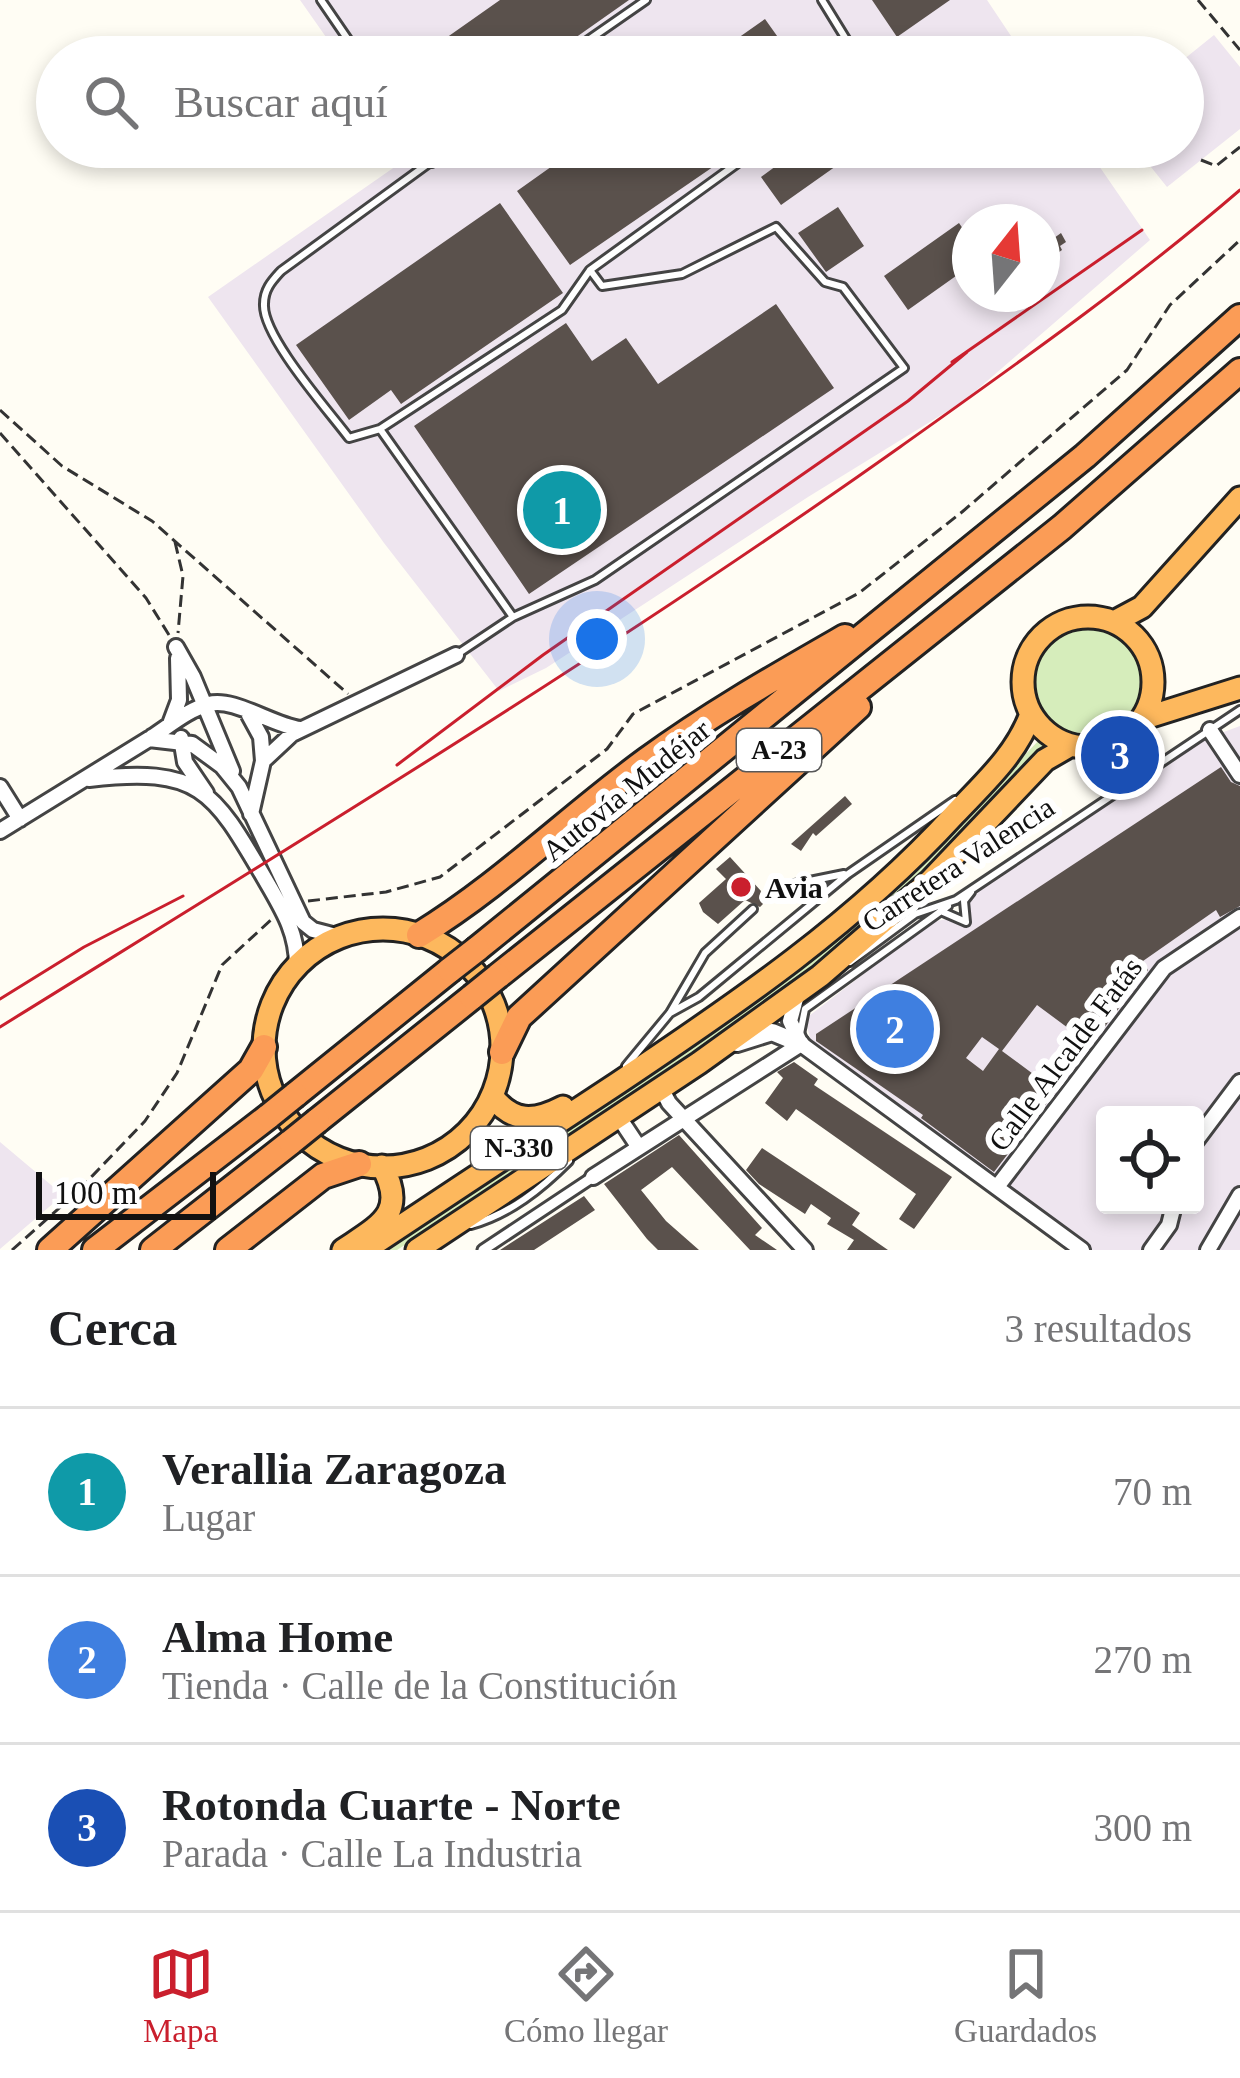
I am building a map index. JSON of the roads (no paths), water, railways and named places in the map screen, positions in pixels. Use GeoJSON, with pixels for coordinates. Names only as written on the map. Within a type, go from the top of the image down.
{"type":"FeatureCollection","features":[{"type":"Feature","properties":{"kind":"highway","name":"Autovía Mudéjar"},"geometry":{"type":"LineString","coordinates":[[95,1250],[296,1095],[923,589],[1116,429],[1240,317]]}},
{"type":"Feature","properties":{"kind":"highway","name":"A-23"},"geometry":{"type":"LineString","coordinates":[[154,1250],[1062,527],[1240,371]]}},
{"type":"Feature","properties":{"kind":"highway"},"geometry":{"type":"LineString","coordinates":[[1114,622],[1142,607],[1240,499]]}},
{"type":"Feature","properties":{"kind":"highway"},"geometry":{"type":"LineString","coordinates":[[228,1250],[323,1176],[370,1165],[412,1163],[454,1143],[476,1122],[492,1096],[502,1052],[519,1017],[919,650],[1062,527]]}},
{"type":"Feature","properties":{"kind":"highway"},"geometry":{"type":"LineString","coordinates":[[418,934],[454,913],[644,762],[715,712],[923,589]]}},
{"type":"Feature","properties":{"kind":"highway"},"geometry":{"type":"LineString","coordinates":[[1071,745],[1041,728],[1031,714],[1024,698],[1025,662],[1045,632],[1078,617],[1114,622],[1128,630],[1148,656],[1153,688],[1142,719]]}},
{"type":"Feature","properties":{"kind":"highway","name":"N-330"},"geometry":{"type":"LineString","coordinates":[[417,1250],[699,1063],[820,976],[930,881],[1045,760],[1071,745],[1108,744],[1125,736],[1142,719],[1240,688]]}},
{"type":"Feature","properties":{"kind":"highway","name":"N-330"},"geometry":{"type":"LineString","coordinates":[[365,1250],[823,940],[916,857],[990,777],[1018,746],[1031,714]]}},
{"type":"Feature","properties":{"kind":"highway"},"geometry":{"type":"LineString","coordinates":[[50,1250],[251,1070],[264,1047],[273,1003],[297,966],[340,938],[379,929],[418,934],[444,946],[476,974],[496,1010],[502,1052]]}},
{"type":"Feature","properties":{"kind":"highway"},"geometry":{"type":"LineString","coordinates":[[492,1096],[514,1117],[538,1118],[648,1052],[672,1046]]}},
{"type":"Feature","properties":{"kind":"highway"},"geometry":{"type":"LineString","coordinates":[[264,1047],[271,1087],[291,1122],[321,1148],[370,1165],[395,1190],[394,1206],[374,1229],[343,1250]]}},
{"type":"Feature","properties":{"kind":"street"},"geometry":{"type":"LineString","coordinates":[[169,727],[179,700],[176,647],[198,709],[239,787],[289,909],[297,966]]}},
{"type":"Feature","properties":{"kind":"street"},"geometry":{"type":"LineString","coordinates":[[263,761],[300,729],[456,655]]}},
{"type":"Feature","properties":{"kind":"street"},"geometry":{"type":"LineString","coordinates":[[0,831],[198,709],[224,702],[300,729]]}},
{"type":"Feature","properties":{"kind":"street"},"geometry":{"type":"LineString","coordinates":[[198,709],[183,725],[185,762],[234,824],[289,909],[313,931],[340,938]]}},
{"type":"Feature","properties":{"kind":"street"},"geometry":{"type":"LineString","coordinates":[[245,710],[261,736],[263,761],[251,814]]}},
{"type":"Feature","properties":{"kind":"street"},"geometry":{"type":"LineString","coordinates":[[1210,730],[1240,775]]}},
{"type":"Feature","properties":{"kind":"street"},"geometry":{"type":"LineString","coordinates":[[149,739],[181,741],[211,756],[239,787]]}},
{"type":"Feature","properties":{"kind":"street"},"geometry":{"type":"LineString","coordinates":[[84,780],[153,776],[207,794]]}},
{"type":"Feature","properties":{"kind":"street"},"geometry":{"type":"LineString","coordinates":[[0,788],[20,819]]}},
{"type":"Feature","properties":{"kind":"street","name":"Calle Alcalde Fatás"},"geometry":{"type":"LineString","coordinates":[[997,1187],[1164,968],[1240,917]]}},
{"type":"Feature","properties":{"kind":"street"},"geometry":{"type":"LineString","coordinates":[[800,990],[790,1021],[801,1044]]}},
{"type":"Feature","properties":{"kind":"street"},"geometry":{"type":"LineString","coordinates":[[699,1063],[745,1039],[772,1032],[801,1044],[1082,1250]]}},
{"type":"Feature","properties":{"kind":"street"},"geometry":{"type":"LineString","coordinates":[[483,1250],[638,1145],[801,1044]]}},
{"type":"Feature","properties":{"kind":"street"},"geometry":{"type":"LineString","coordinates":[[1204,1130],[1240,1082]]}},
{"type":"Feature","properties":{"kind":"street"},"geometry":{"type":"LineString","coordinates":[[661,1088],[805,1250]]}},
{"type":"Feature","properties":{"kind":"street"},"geometry":{"type":"LineString","coordinates":[[618,1117],[638,1145]]}},
{"type":"Feature","properties":{"kind":"street"},"geometry":{"type":"LineString","coordinates":[[1208,1250],[1240,1195]]}},
{"type":"Feature","properties":{"kind":"street"},"geometry":{"type":"LineString","coordinates":[[1151,1250],[1171,1214]]}},
{"type":"Feature","properties":{"kind":"lane"},"geometry":{"type":"LineString","coordinates":[[321,0],[346,36]]}},
{"type":"Feature","properties":{"kind":"lane"},"geometry":{"type":"LineString","coordinates":[[594,36],[646,0]]}},
{"type":"Feature","properties":{"kind":"lane"},"geometry":{"type":"LineString","coordinates":[[822,0],[843,36]]}},
{"type":"Feature","properties":{"kind":"lane"},"geometry":{"type":"LineString","coordinates":[[425,168],[268,285],[263,306],[270,329],[349,438],[380,429],[562,310],[590,270],[731,168]]}},
{"type":"Feature","properties":{"kind":"lane"},"geometry":{"type":"LineString","coordinates":[[456,655],[513,617],[595,580],[904,368],[843,287],[825,282],[776,227],[682,274],[602,286],[590,270]]}},
{"type":"Feature","properties":{"kind":"lane"},"geometry":{"type":"LineString","coordinates":[[380,429],[513,617]]}},
{"type":"Feature","properties":{"kind":"lane","name":"Carretera Valencia"},"geometry":{"type":"LineString","coordinates":[[820,976],[860,956],[915,914],[950,903],[1240,710]]}},
{"type":"Feature","properties":{"kind":"lane"},"geometry":{"type":"LineString","coordinates":[[670,1013],[699,997],[848,874],[990,777]]}},
{"type":"Feature","properties":{"kind":"lane"},"geometry":{"type":"LineString","coordinates":[[766,897],[790,885],[848,874]]}},
{"type":"Feature","properties":{"kind":"lane"},"geometry":{"type":"LineString","coordinates":[[943,912],[966,922],[964,902],[980,881]]}},
{"type":"Feature","properties":{"kind":"lane"},"geometry":{"type":"LineString","coordinates":[[801,1044],[805,1009],[950,903]]}},
{"type":"Feature","properties":{"kind":"lane"},"geometry":{"type":"LineString","coordinates":[[626,1066],[670,1013],[706,953],[753,909]]}},
{"type":"Feature","properties":{"kind":"railway"},"geometry":{"type":"LineString","coordinates":[[0,1027],[679,599],[1073,323],[1240,190]]}},
{"type":"Feature","properties":{"kind":"railway"},"geometry":{"type":"LineString","coordinates":[[952,362],[1142,230]]}},
{"type":"Feature","properties":{"kind":"railway"},"geometry":{"type":"LineString","coordinates":[[397,765],[543,655],[908,401],[967,352]]}},
{"type":"Feature","properties":{"kind":"railway"},"geometry":{"type":"LineString","coordinates":[[0,999],[84,947],[183,896]]}},
{"type":"Feature","properties":{"kind":"place","name":"Verallia Zaragoza"},"geometry":{"type":"Point","coordinates":[562,510]}},
{"type":"Feature","properties":{"kind":"place","name":"Rotonda Cuarte - Norte"},"geometry":{"type":"Point","coordinates":[1120,755]}},
{"type":"Feature","properties":{"kind":"place","name":"Avia"},"geometry":{"type":"Point","coordinates":[741,887]}},
{"type":"Feature","properties":{"kind":"place","name":"Alma Home"},"geometry":{"type":"Point","coordinates":[895,1029]}}]}
